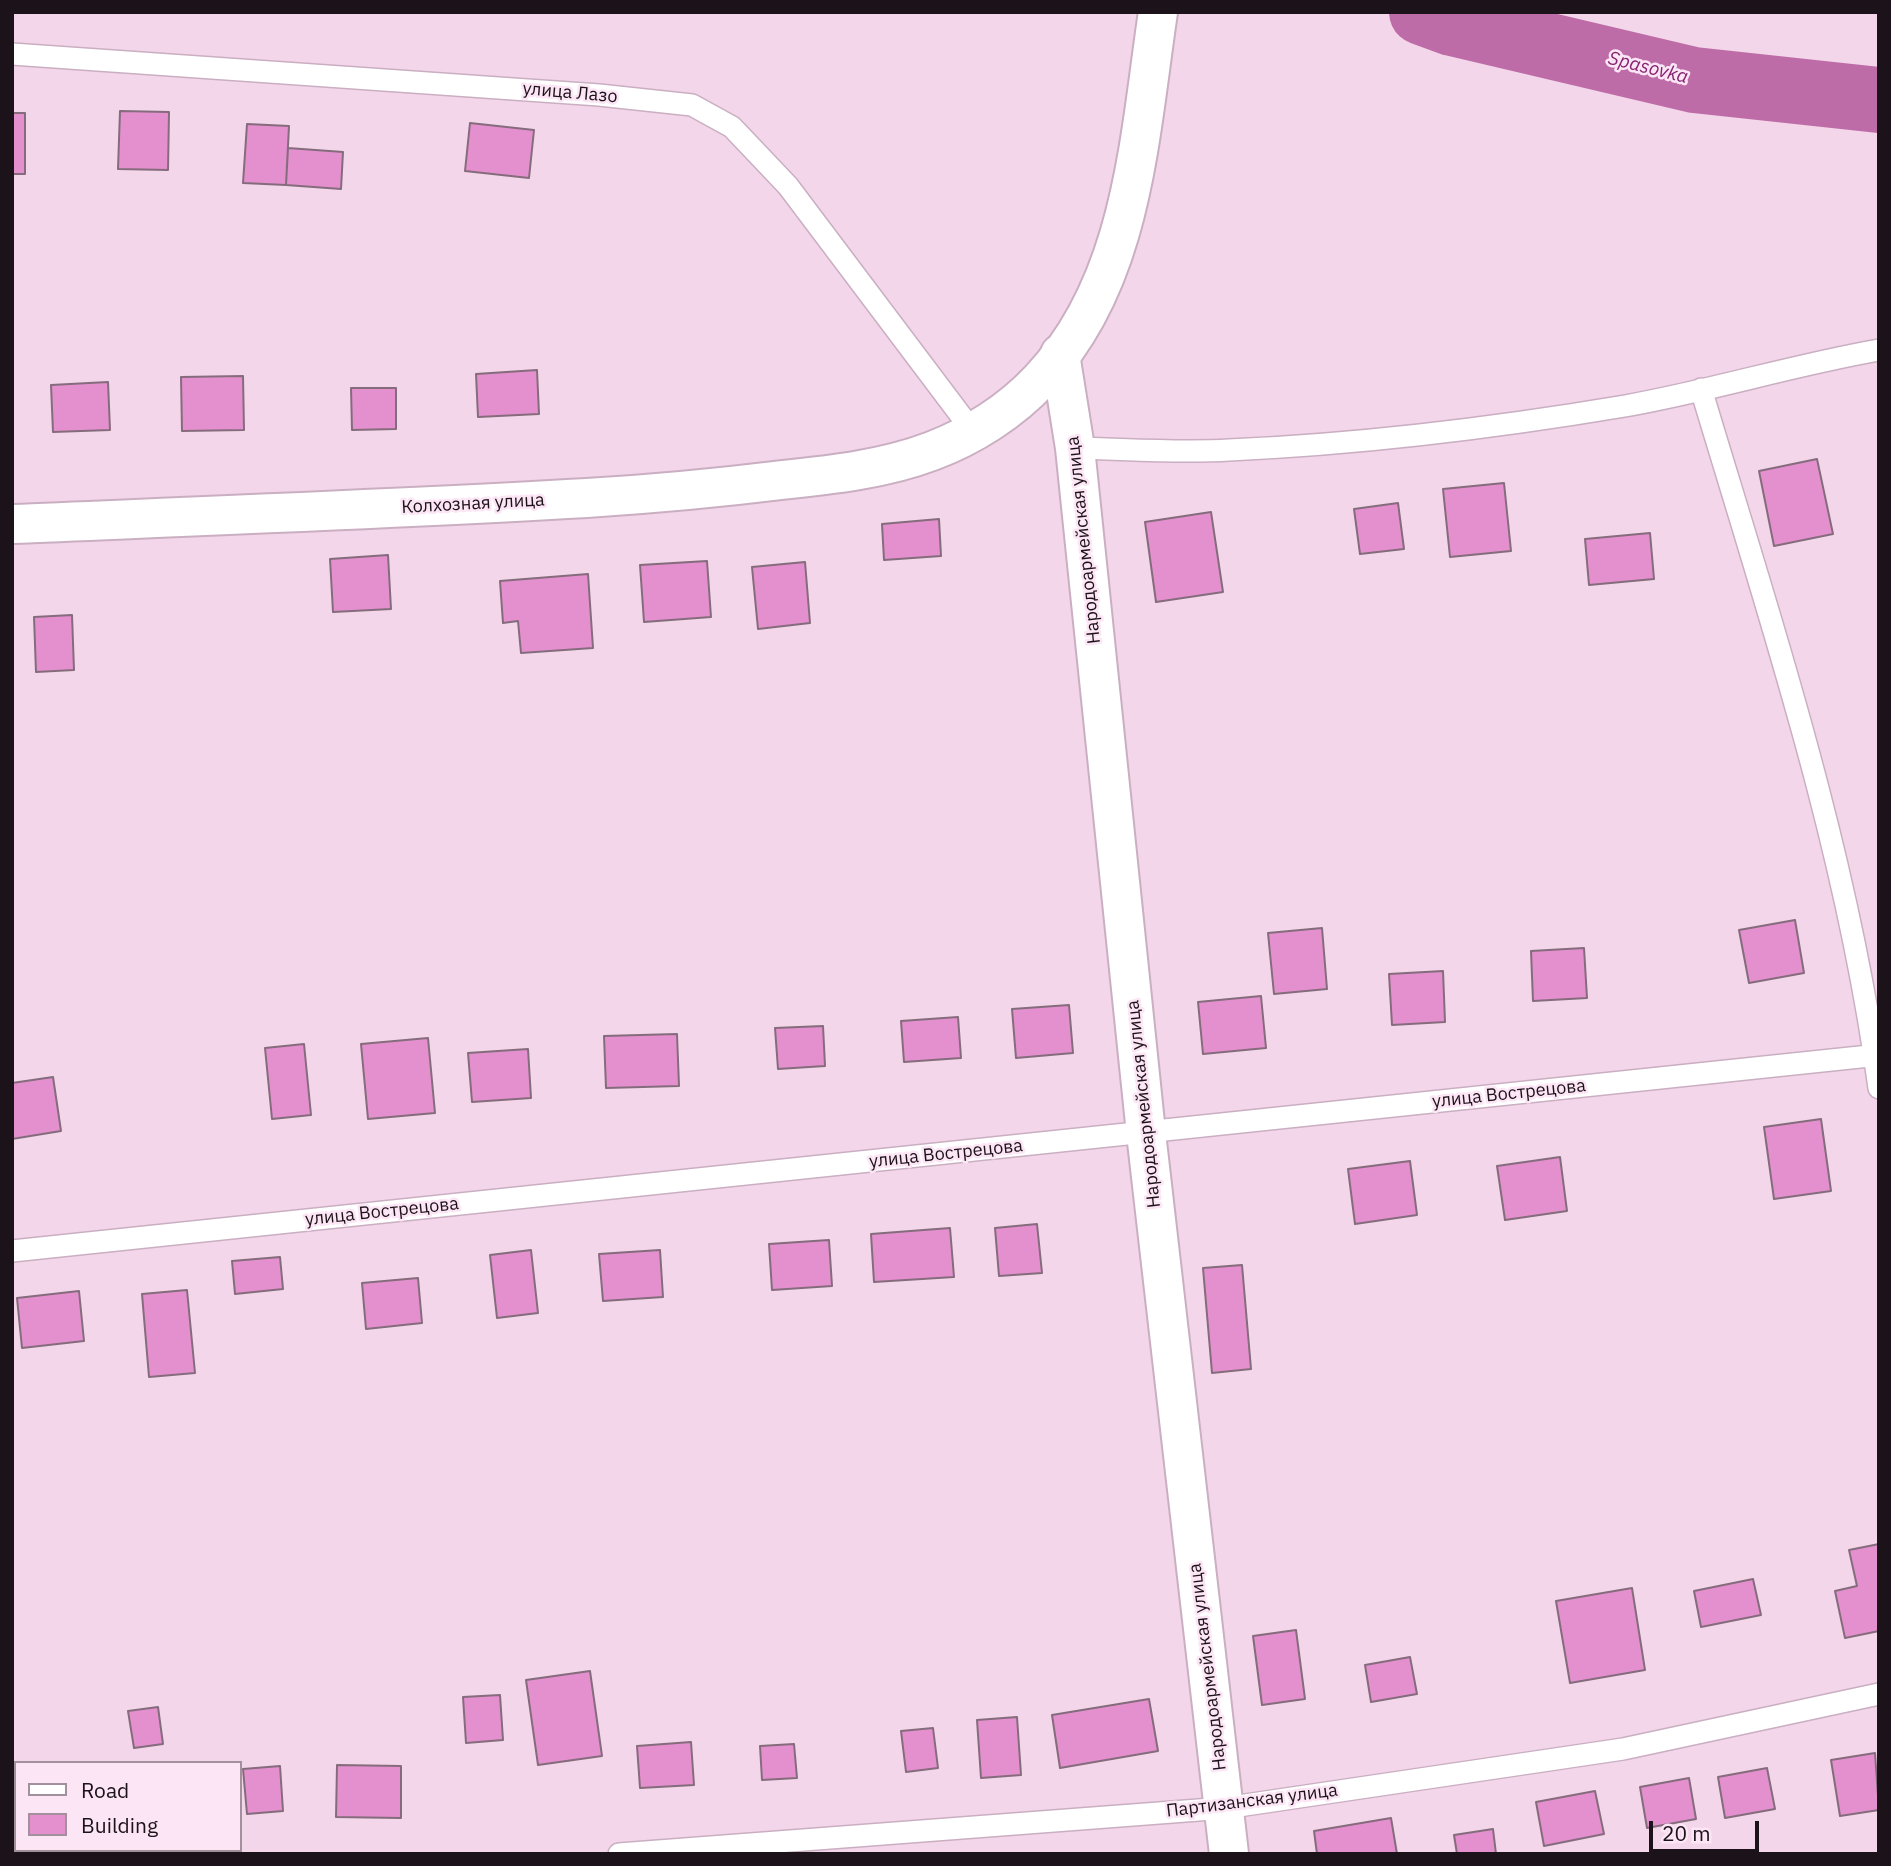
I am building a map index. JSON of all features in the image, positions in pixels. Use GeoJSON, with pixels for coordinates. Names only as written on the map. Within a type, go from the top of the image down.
{"type":"FeatureCollection","features":[{"type":"Feature","properties":{"kind":"street","name":"Колхозная улица"},"geometry":{"type":"LineString","coordinates":[[12,524],[421,508],[680,492],[816,477],[929,453],[974,433],[1040,380],[1091,311],[1112,265],[1142,120],[1158,12]]}},
{"type":"Feature","properties":{"kind":"street","name":"Народоармейская улица"},"geometry":{"type":"LineString","coordinates":[[1060,354],[1075,448],[1146,1133],[1229,1854]]}},
{"type":"Feature","properties":{"kind":"lane","name":"улица Лазо"},"geometry":{"type":"LineString","coordinates":[[12,54],[599,94],[692,105],[732,127],[788,186],[974,433]]}},
{"type":"Feature","properties":{"kind":"lane"},"geometry":{"type":"LineString","coordinates":[[1075,448],[1226,450],[1351,443],[1500,425],[1627,405],[1809,362],[1879,351]]}},
{"type":"Feature","properties":{"kind":"lane"},"geometry":{"type":"LineString","coordinates":[[1701,389],[1800,719],[1877,1055],[1879,1088]]}},
{"type":"Feature","properties":{"kind":"lane","name":"улица Вострецова"},"geometry":{"type":"LineString","coordinates":[[12,1251],[1877,1055]]}},
{"type":"Feature","properties":{"kind":"lane","name":"Партизанская улица"},"geometry":{"type":"LineString","coordinates":[[619,1854],[1225,1808],[1623,1749],[1879,1694]]}},
{"type":"Feature","properties":{"kind":"building"},"geometry":{"type":"Polygon","coordinates":[[[120,111],[169,112],[168,170],[118,169],[120,111]]]}},
{"type":"Feature","properties":{"kind":"building"},"geometry":{"type":"Polygon","coordinates":[[[12,113],[25,113],[25,174],[12,174],[12,113]]]}},
{"type":"Feature","properties":{"kind":"building"},"geometry":{"type":"Polygon","coordinates":[[[470,123],[534,130],[529,178],[465,171],[470,123]]]}},
{"type":"Feature","properties":{"kind":"building"},"geometry":{"type":"Polygon","coordinates":[[[247,124],[289,126],[286,185],[243,183],[247,124]]]}},
{"type":"Feature","properties":{"kind":"building"},"geometry":{"type":"Polygon","coordinates":[[[288,148],[343,152],[341,189],[286,185],[288,148]]]}},
{"type":"Feature","properties":{"kind":"building"},"geometry":{"type":"Polygon","coordinates":[[[537,370],[539,414],[478,417],[476,374],[537,370]]]}},
{"type":"Feature","properties":{"kind":"building"},"geometry":{"type":"Polygon","coordinates":[[[243,376],[244,430],[182,431],[181,377],[243,376]]]}},
{"type":"Feature","properties":{"kind":"building"},"geometry":{"type":"Polygon","coordinates":[[[108,382],[110,430],[53,432],[51,385],[108,382]]]}},
{"type":"Feature","properties":{"kind":"building"},"geometry":{"type":"Polygon","coordinates":[[[351,388],[396,388],[396,429],[352,430],[351,388]]]}},
{"type":"Feature","properties":{"kind":"building"},"geometry":{"type":"Polygon","coordinates":[[[1817,459],[1833,534],[1774,546],[1759,471],[1817,459]]]}},
{"type":"Feature","properties":{"kind":"building"},"geometry":{"type":"Polygon","coordinates":[[[1504,483],[1511,551],[1450,557],[1443,489],[1504,483]]]}},
{"type":"Feature","properties":{"kind":"building"},"geometry":{"type":"Polygon","coordinates":[[[1398,503],[1404,549],[1360,554],[1354,509],[1398,503]]]}},
{"type":"Feature","properties":{"kind":"building"},"geometry":{"type":"Polygon","coordinates":[[[1211,512],[1223,592],[1156,602],[1145,522],[1211,512]]]}},
{"type":"Feature","properties":{"kind":"building"},"geometry":{"type":"Polygon","coordinates":[[[939,519],[941,556],[884,560],[882,524],[939,519]]]}},
{"type":"Feature","properties":{"kind":"building"},"geometry":{"type":"Polygon","coordinates":[[[1650,533],[1654,579],[1589,585],[1585,539],[1650,533]]]}},
{"type":"Feature","properties":{"kind":"building"},"geometry":{"type":"Polygon","coordinates":[[[388,555],[391,609],[333,612],[330,559],[388,555]]]}},
{"type":"Feature","properties":{"kind":"building"},"geometry":{"type":"Polygon","coordinates":[[[707,561],[711,617],[644,622],[640,565],[707,561]]]}},
{"type":"Feature","properties":{"kind":"building"},"geometry":{"type":"Polygon","coordinates":[[[805,562],[810,623],[758,629],[752,567],[805,562]]]}},
{"type":"Feature","properties":{"kind":"building"},"geometry":{"type":"Polygon","coordinates":[[[588,574],[593,648],[521,653],[518,621],[503,623],[500,581],[588,574]]]}},
{"type":"Feature","properties":{"kind":"building"},"geometry":{"type":"Polygon","coordinates":[[[72,615],[74,670],[36,672],[34,617],[72,615]]]}},
{"type":"Feature","properties":{"kind":"building"},"geometry":{"type":"Polygon","coordinates":[[[1795,920],[1804,973],[1749,983],[1739,930],[1795,920]]]}},
{"type":"Feature","properties":{"kind":"building"},"geometry":{"type":"Polygon","coordinates":[[[1322,928],[1327,989],[1274,994],[1268,933],[1322,928]]]}},
{"type":"Feature","properties":{"kind":"building"},"geometry":{"type":"Polygon","coordinates":[[[1584,948],[1587,998],[1533,1001],[1531,951],[1584,948]]]}},
{"type":"Feature","properties":{"kind":"building"},"geometry":{"type":"Polygon","coordinates":[[[1443,971],[1445,1022],[1392,1025],[1389,974],[1443,971]]]}},
{"type":"Feature","properties":{"kind":"building"},"geometry":{"type":"Polygon","coordinates":[[[1261,996],[1266,1048],[1203,1054],[1198,1002],[1261,996]]]}},
{"type":"Feature","properties":{"kind":"building"},"geometry":{"type":"Polygon","coordinates":[[[1069,1005],[1073,1053],[1016,1058],[1012,1009],[1069,1005]]]}},
{"type":"Feature","properties":{"kind":"building"},"geometry":{"type":"Polygon","coordinates":[[[958,1017],[961,1058],[904,1062],[901,1021],[958,1017]]]}},
{"type":"Feature","properties":{"kind":"building"},"geometry":{"type":"Polygon","coordinates":[[[823,1026],[825,1066],[778,1069],[775,1028],[823,1026]]]}},
{"type":"Feature","properties":{"kind":"building"},"geometry":{"type":"Polygon","coordinates":[[[677,1034],[679,1086],[606,1088],[604,1036],[677,1034]]]}},
{"type":"Feature","properties":{"kind":"building"},"geometry":{"type":"Polygon","coordinates":[[[428,1038],[435,1113],[368,1119],[361,1044],[428,1038]]]}},
{"type":"Feature","properties":{"kind":"building"},"geometry":{"type":"Polygon","coordinates":[[[304,1044],[311,1115],[272,1119],[265,1048],[304,1044]]]}},
{"type":"Feature","properties":{"kind":"building"},"geometry":{"type":"Polygon","coordinates":[[[528,1049],[531,1098],[472,1102],[468,1053],[528,1049]]]}},
{"type":"Feature","properties":{"kind":"building"},"geometry":{"type":"Polygon","coordinates":[[[53,1077],[61,1131],[12,1139],[12,1083],[53,1077]]]}},
{"type":"Feature","properties":{"kind":"building"},"geometry":{"type":"Polygon","coordinates":[[[1821,1119],[1831,1191],[1774,1199],[1764,1127],[1821,1119]]]}},
{"type":"Feature","properties":{"kind":"building"},"geometry":{"type":"Polygon","coordinates":[[[1560,1157],[1567,1211],[1505,1220],[1497,1166],[1560,1157]]]}},
{"type":"Feature","properties":{"kind":"building"},"geometry":{"type":"Polygon","coordinates":[[[1410,1161],[1417,1215],[1355,1224],[1348,1169],[1410,1161]]]}},
{"type":"Feature","properties":{"kind":"building"},"geometry":{"type":"Polygon","coordinates":[[[1037,1224],[1042,1273],[999,1276],[995,1228],[1037,1224]]]}},
{"type":"Feature","properties":{"kind":"building"},"geometry":{"type":"Polygon","coordinates":[[[950,1228],[954,1277],[874,1282],[871,1234],[950,1228]]]}},
{"type":"Feature","properties":{"kind":"building"},"geometry":{"type":"Polygon","coordinates":[[[829,1240],[832,1286],[772,1290],[769,1244],[829,1240]]]}},
{"type":"Feature","properties":{"kind":"building"},"geometry":{"type":"Polygon","coordinates":[[[531,1250],[538,1313],[497,1318],[490,1255],[531,1250]]]}},
{"type":"Feature","properties":{"kind":"building"},"geometry":{"type":"Polygon","coordinates":[[[660,1250],[663,1297],[603,1301],[599,1254],[660,1250]]]}},
{"type":"Feature","properties":{"kind":"building"},"geometry":{"type":"Polygon","coordinates":[[[280,1257],[283,1289],[235,1294],[232,1261],[280,1257]]]}},
{"type":"Feature","properties":{"kind":"building"},"geometry":{"type":"Polygon","coordinates":[[[1242,1265],[1251,1369],[1212,1373],[1203,1268],[1242,1265]]]}},
{"type":"Feature","properties":{"kind":"building"},"geometry":{"type":"Polygon","coordinates":[[[418,1278],[422,1323],[366,1329],[362,1283],[418,1278]]]}},
{"type":"Feature","properties":{"kind":"building"},"geometry":{"type":"Polygon","coordinates":[[[187,1290],[195,1373],[149,1377],[142,1294],[187,1290]]]}},
{"type":"Feature","properties":{"kind":"building"},"geometry":{"type":"Polygon","coordinates":[[[79,1291],[84,1341],[22,1348],[17,1298],[79,1291]]]}},
{"type":"Feature","properties":{"kind":"building"},"geometry":{"type":"Polygon","coordinates":[[[1879,1544],[1879,1631],[1845,1638],[1835,1591],[1857,1586],[1849,1550],[1879,1544]]]}},
{"type":"Feature","properties":{"kind":"building"},"geometry":{"type":"Polygon","coordinates":[[[1753,1579],[1761,1615],[1701,1627],[1694,1591],[1753,1579]]]}},
{"type":"Feature","properties":{"kind":"building"},"geometry":{"type":"Polygon","coordinates":[[[1632,1588],[1645,1670],[1570,1683],[1556,1601],[1632,1588]]]}},
{"type":"Feature","properties":{"kind":"building"},"geometry":{"type":"Polygon","coordinates":[[[1296,1630],[1305,1699],[1262,1705],[1253,1636],[1296,1630]]]}},
{"type":"Feature","properties":{"kind":"building"},"geometry":{"type":"Polygon","coordinates":[[[1410,1657],[1417,1694],[1371,1702],[1365,1665],[1410,1657]]]}},
{"type":"Feature","properties":{"kind":"building"},"geometry":{"type":"Polygon","coordinates":[[[590,1671],[602,1756],[538,1765],[526,1680],[590,1671]]]}},
{"type":"Feature","properties":{"kind":"building"},"geometry":{"type":"Polygon","coordinates":[[[500,1695],[503,1740],[466,1743],[463,1697],[500,1695]]]}},
{"type":"Feature","properties":{"kind":"building"},"geometry":{"type":"Polygon","coordinates":[[[1149,1699],[1158,1751],[1060,1768],[1052,1715],[1149,1699]]]}},
{"type":"Feature","properties":{"kind":"building"},"geometry":{"type":"Polygon","coordinates":[[[158,1707],[163,1744],[134,1748],[128,1711],[158,1707]]]}},
{"type":"Feature","properties":{"kind":"building"},"geometry":{"type":"Polygon","coordinates":[[[1017,1717],[1021,1775],[981,1778],[977,1720],[1017,1717]]]}},
{"type":"Feature","properties":{"kind":"building"},"geometry":{"type":"Polygon","coordinates":[[[933,1728],[938,1768],[906,1772],[901,1731],[933,1728]]]}},
{"type":"Feature","properties":{"kind":"building"},"geometry":{"type":"Polygon","coordinates":[[[691,1742],[694,1785],[640,1788],[637,1746],[691,1742]]]}},
{"type":"Feature","properties":{"kind":"building"},"geometry":{"type":"Polygon","coordinates":[[[794,1744],[797,1778],[762,1780],[760,1746],[794,1744]]]}},
{"type":"Feature","properties":{"kind":"building"},"geometry":{"type":"Polygon","coordinates":[[[1875,1753],[1879,1810],[1840,1816],[1831,1760],[1875,1753]]]}},
{"type":"Feature","properties":{"kind":"building"},"geometry":{"type":"Polygon","coordinates":[[[337,1765],[401,1766],[401,1818],[336,1817],[337,1765]]]}},
{"type":"Feature","properties":{"kind":"building"},"geometry":{"type":"Polygon","coordinates":[[[280,1766],[283,1811],[247,1814],[243,1769],[280,1766]]]}},
{"type":"Feature","properties":{"kind":"building"},"geometry":{"type":"Polygon","coordinates":[[[1767,1768],[1775,1809],[1725,1818],[1718,1777],[1767,1768]]]}},
{"type":"Feature","properties":{"kind":"building"},"geometry":{"type":"Polygon","coordinates":[[[1689,1778],[1696,1819],[1647,1828],[1640,1787],[1689,1778]]]}},
{"type":"Feature","properties":{"kind":"building"},"geometry":{"type":"Polygon","coordinates":[[[1595,1791],[1604,1834],[1544,1846],[1536,1802],[1595,1791]]]}},
{"type":"Feature","properties":{"kind":"building"},"geometry":{"type":"Polygon","coordinates":[[[1391,1818],[1397,1854],[1317,1854],[1314,1831],[1391,1818]]]}},
{"type":"Feature","properties":{"kind":"building"},"geometry":{"type":"Polygon","coordinates":[[[1493,1829],[1496,1854],[1457,1854],[1454,1835],[1493,1829]]]}},
{"type":"Feature","properties":{"kind":"waterway","name":"Spasovka"},"geometry":{"type":"LineString","coordinates":[[1422,12],[1452,23],[1694,80],[1879,100]]}}]}
